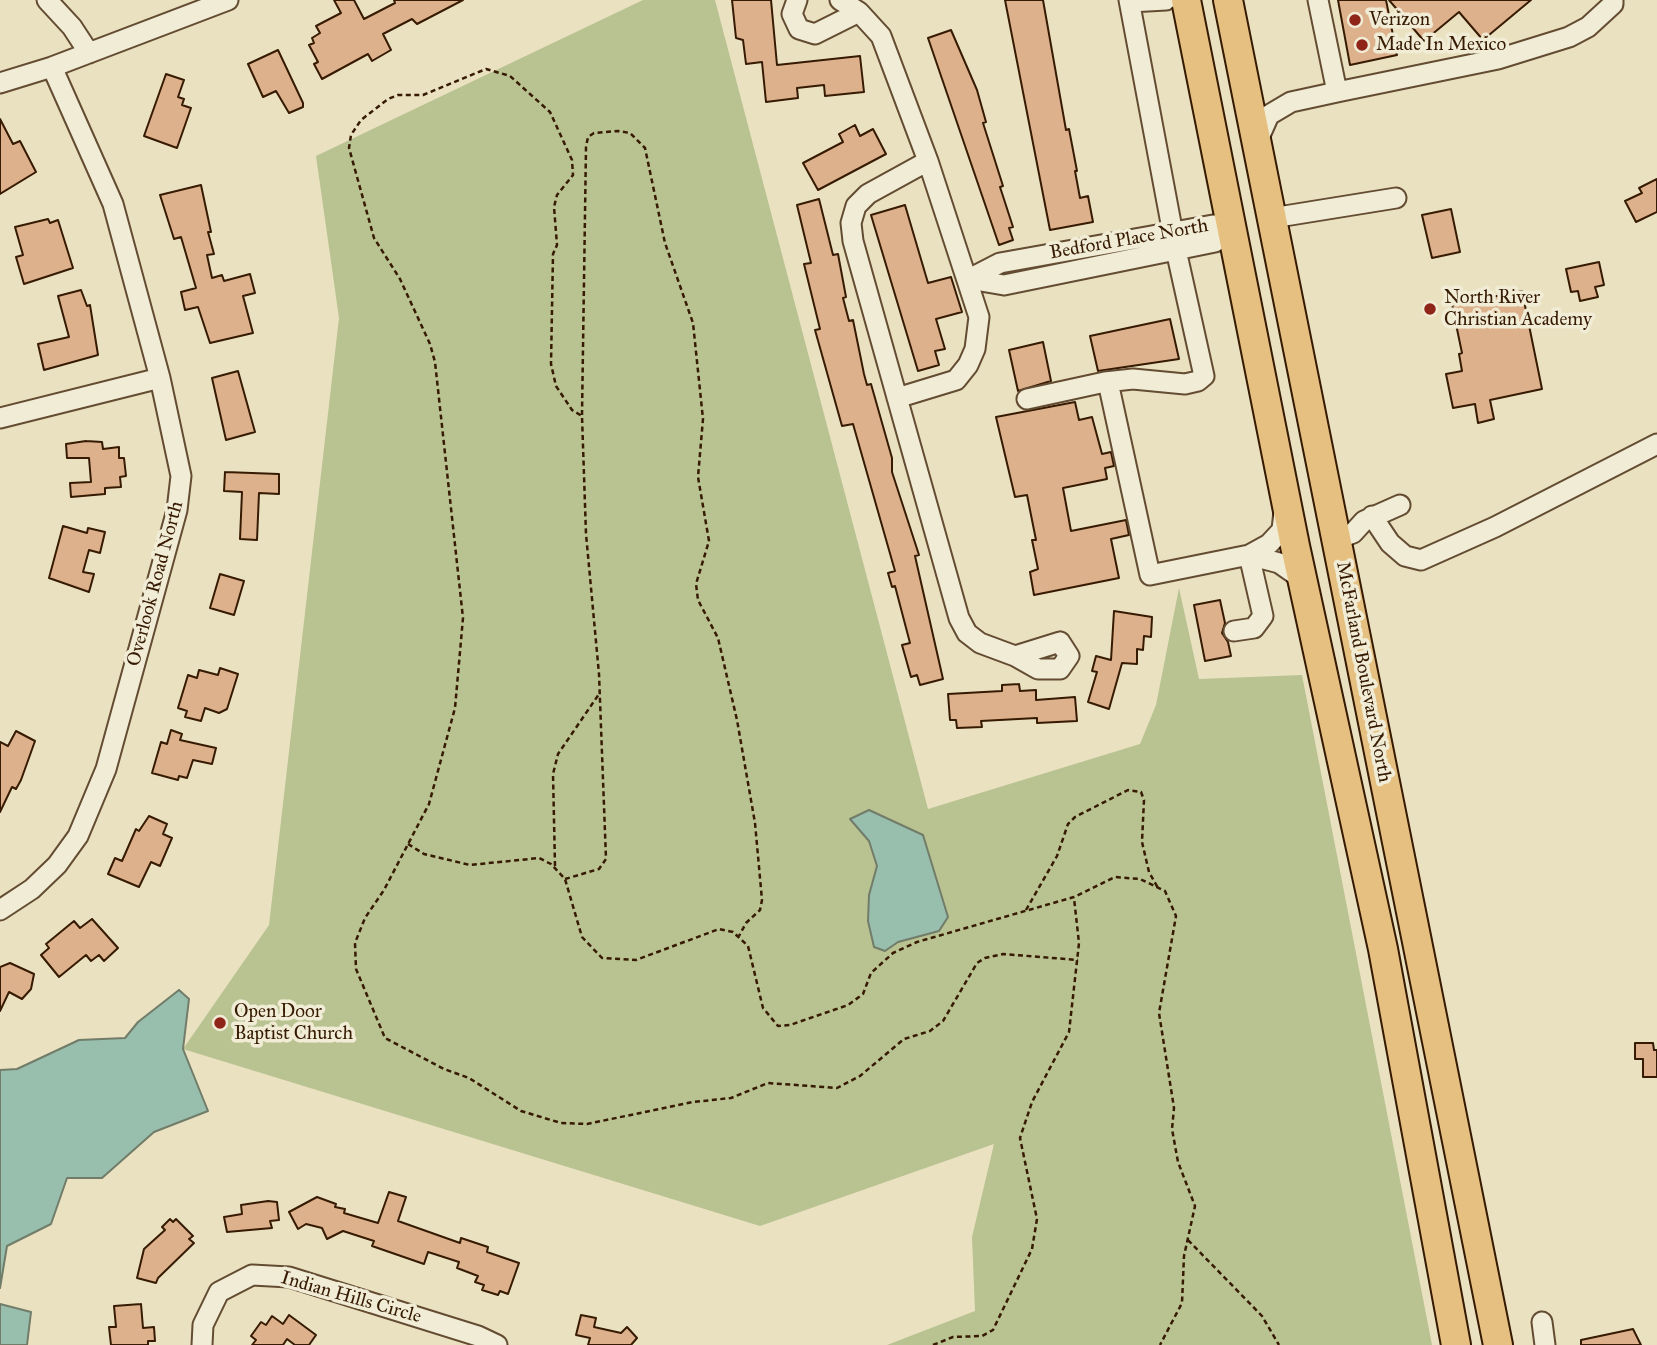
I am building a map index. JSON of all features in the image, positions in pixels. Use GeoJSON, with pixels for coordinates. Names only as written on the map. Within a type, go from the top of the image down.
{"type":"FeatureCollection","features":[{"type":"Feature","properties":{"kind":"highway"},"geometry":{"type":"LineString","coordinates":[[1186,0],[1217,153],[1240,201],[1254,212],[1272,218]]}},
{"type":"Feature","properties":{"kind":"highway","name":"McFarland Boulevard North"},"geometry":{"type":"LineString","coordinates":[[1228,0],[1498,1345]]}},
{"type":"Feature","properties":{"kind":"highway","name":"McFarland Boulevard North"},"geometry":{"type":"LineString","coordinates":[[1217,153],[1302,579],[1380,936],[1456,1345]]}},
{"type":"Feature","properties":{"kind":"highway"},"geometry":{"type":"LineString","coordinates":[[1232,228],[1250,233],[1263,245],[1292,311]]}},
{"type":"Feature","properties":{"kind":"highway"},"geometry":{"type":"LineString","coordinates":[[1285,497],[1294,516],[1307,531],[1324,539],[1337,539]]}},
{"type":"Feature","properties":{"kind":"street"},"geometry":{"type":"LineString","coordinates":[[47,0],[72,27],[89,53]]}},
{"type":"Feature","properties":{"kind":"street"},"geometry":{"type":"LineString","coordinates":[[0,83],[52,67],[228,0]]}},
{"type":"Feature","properties":{"kind":"street"},"geometry":{"type":"LineString","coordinates":[[797,0],[792,14],[799,29],[816,34],[859,12]]}},
{"type":"Feature","properties":{"kind":"street"},"geometry":{"type":"LineString","coordinates":[[840,0],[859,12],[881,36],[928,160],[969,279],[979,317],[975,348],[968,365],[956,380],[897,398]]}},
{"type":"Feature","properties":{"kind":"street"},"geometry":{"type":"LineString","coordinates":[[1027,399],[1108,382],[1133,379],[1185,384],[1198,381],[1204,376],[1174,241],[1130,1],[1166,0]]}},
{"type":"Feature","properties":{"kind":"street"},"geometry":{"type":"LineString","coordinates":[[1318,0],[1337,92]]}},
{"type":"Feature","properties":{"kind":"street"},"geometry":{"type":"LineString","coordinates":[[1258,140],[1269,115],[1291,102],[1498,58],[1569,37],[1588,27],[1613,4],[1613,0]]}},
{"type":"Feature","properties":{"kind":"street","name":"Overlook Road North"},"geometry":{"type":"LineString","coordinates":[[0,910],[32,889],[57,865],[78,836],[106,769],[177,510],[181,476],[160,379],[113,204],[52,67]]}},
{"type":"Feature","properties":{"kind":"street"},"geometry":{"type":"LineString","coordinates":[[928,160],[868,194],[856,206],[851,223],[853,241],[959,618],[967,633],[979,643],[1015,656]]}},
{"type":"Feature","properties":{"kind":"street"},"geometry":{"type":"LineString","coordinates":[[1272,218],[1396,198]]}},
{"type":"Feature","properties":{"kind":"street","name":"Bedford Place North"},"geometry":{"type":"LineString","coordinates":[[969,279],[1000,263],[1174,241],[1213,225],[1232,228]]}},
{"type":"Feature","properties":{"kind":"street"},"geometry":{"type":"LineString","coordinates":[[0,418],[160,379]]}},
{"type":"Feature","properties":{"kind":"street"},"geometry":{"type":"LineString","coordinates":[[1108,382],[1150,575],[1249,555],[1269,544],[1282,530],[1285,497]]}},
{"type":"Feature","properties":{"kind":"street"},"geometry":{"type":"LineString","coordinates":[[1372,516],[1398,550],[1405,556],[1421,560],[1495,527],[1657,444]]}},
{"type":"Feature","properties":{"kind":"street"},"geometry":{"type":"LineString","coordinates":[[1337,539],[1353,533],[1372,516],[1400,505]]}},
{"type":"Feature","properties":{"kind":"street"},"geometry":{"type":"LineString","coordinates":[[1249,555],[1279,563],[1302,579]]}},
{"type":"Feature","properties":{"kind":"street"},"geometry":{"type":"LineString","coordinates":[[1234,631],[1254,628],[1263,616],[1249,555]]}},
{"type":"Feature","properties":{"kind":"street","name":"Indian Hills Circle"},"geometry":{"type":"LineString","coordinates":[[202,1345],[203,1325],[219,1292],[252,1275],[289,1276],[478,1336],[497,1345]]}},
{"type":"Feature","properties":{"kind":"street"},"geometry":{"type":"LineString","coordinates":[[1542,1322],[1545,1345]]}},
{"type":"Feature","properties":{"kind":"path"},"geometry":{"type":"LineString","coordinates":[[582,416],[572,410],[552,374],[553,254],[557,245],[554,207],[557,195],[573,175],[572,160],[550,112],[510,76],[486,69],[423,95],[398,95],[371,110],[351,135],[350,157],[374,238],[400,279],[435,362],[463,618],[454,708],[429,804],[384,890],[365,918],[355,943],[356,969],[385,1038],[444,1069],[469,1078],[521,1111],[561,1123],[587,1124],[693,1102],[731,1098],[768,1083],[838,1088],[860,1076],[904,1039],[930,1031],[943,1021],[977,963],[985,958],[1003,954],[1078,960]]}},
{"type":"Feature","properties":{"kind":"path"},"geometry":{"type":"LineString","coordinates":[[565,879],[599,869],[606,859],[599,694],[586,534],[582,416],[586,147],[588,137],[594,133],[618,131],[630,133],[645,148],[664,243],[693,323],[703,419],[698,477],[709,541],[696,584],[698,600],[718,638],[737,720],[755,822],[762,900],[760,910],[746,923],[739,936]]}},
{"type":"Feature","properties":{"kind":"path"},"geometry":{"type":"LineString","coordinates":[[554,867],[553,774],[558,754],[599,694]]}},
{"type":"Feature","properties":{"kind":"path"},"geometry":{"type":"LineString","coordinates":[[1024,912],[1034,900],[1057,856],[1068,824],[1075,817],[1128,790],[1141,792],[1144,800],[1142,842],[1149,872],[1158,888]]}},
{"type":"Feature","properties":{"kind":"path"},"geometry":{"type":"LineString","coordinates":[[408,844],[424,854],[470,865],[539,858],[554,867],[565,879],[582,937],[602,958],[636,960],[719,929],[739,936],[748,946],[763,1008],[779,1026],[790,1025],[848,1004],[863,994],[872,973],[892,953],[917,943],[1074,897],[1115,877],[1140,879],[1166,891],[1175,916],[1159,1013],[1174,1108],[1172,1129],[1178,1162],[1195,1206],[1188,1240],[1182,1303],[1160,1345]]}},
{"type":"Feature","properties":{"kind":"path"},"geometry":{"type":"LineString","coordinates":[[933,1345],[953,1337],[982,1336],[993,1330],[1032,1249],[1037,1219],[1020,1138],[1022,1128],[1069,1032],[1079,943],[1074,897]]}},
{"type":"Feature","properties":{"kind":"path"},"geometry":{"type":"LineString","coordinates":[[1188,1240],[1262,1316],[1279,1345]]}},
{"type":"Feature","properties":{"kind":"shaded area"},"geometry":{"type":"Polygon","coordinates":[[[643,0],[715,0],[928,809],[1140,744],[1156,705],[1179,588],[1199,679],[1302,675],[1432,1345],[887,1345],[975,1311],[972,1237],[994,1144],[760,1226],[183,1049],[269,925],[339,318],[316,156],[643,0]]]}},
{"type":"Feature","properties":{"kind":"shaded area"},"geometry":{"type":"Polygon","coordinates":[[[869,810],[923,835],[948,917],[939,931],[898,942],[885,951],[874,947],[868,921],[869,895],[877,866],[869,841],[850,819],[869,810]]]}},
{"type":"Feature","properties":{"kind":"shaded area"},"geometry":{"type":"Polygon","coordinates":[[[179,990],[189,999],[183,1049],[208,1111],[154,1132],[102,1178],[67,1178],[51,1224],[7,1246],[0,1288],[0,1070],[17,1069],[79,1040],[125,1038],[138,1022],[179,990]]]}},
{"type":"Feature","properties":{"kind":"shaded area"},"geometry":{"type":"Polygon","coordinates":[[[0,1304],[31,1312],[27,1345],[0,1345],[0,1304]]]}},
{"type":"Feature","properties":{"kind":"building"},"geometry":{"type":"Polygon","coordinates":[[[334,0],[354,0],[364,19],[395,3],[394,0],[463,0],[417,24],[412,19],[383,34],[391,50],[372,61],[368,54],[322,79],[314,64],[318,62],[309,45],[314,43],[312,38],[320,33],[316,26],[341,13],[334,0]]]}},
{"type":"Feature","properties":{"kind":"building"},"geometry":{"type":"Polygon","coordinates":[[[732,0],[771,0],[777,65],[860,56],[864,92],[825,96],[824,85],[797,88],[798,98],[766,102],[762,62],[746,64],[743,40],[736,38],[732,0]]]}},
{"type":"Feature","properties":{"kind":"building"},"geometry":{"type":"Polygon","coordinates":[[[1005,0],[1043,0],[1080,198],[1088,196],[1093,222],[1050,230],[1005,0]]]}},
{"type":"Feature","properties":{"kind":"building"},"geometry":{"type":"Polygon","coordinates":[[[1338,0],[1386,0],[1397,55],[1350,65],[1338,0]]]}},
{"type":"Feature","properties":{"kind":"building"},"geometry":{"type":"Polygon","coordinates":[[[1389,0],[1531,0],[1483,40],[1459,12],[1424,41],[1389,0]]]}},
{"type":"Feature","properties":{"kind":"building"},"geometry":{"type":"Polygon","coordinates":[[[951,30],[977,90],[986,122],[983,123],[1013,227],[1009,228],[1013,240],[999,245],[928,38],[951,30]]]}},
{"type":"Feature","properties":{"kind":"building"},"geometry":{"type":"Polygon","coordinates":[[[278,50],[303,103],[303,107],[289,113],[276,91],[263,97],[248,64],[278,50]]]}},
{"type":"Feature","properties":{"kind":"building"},"geometry":{"type":"Polygon","coordinates":[[[166,74],[184,80],[178,97],[184,99],[182,105],[191,108],[177,148],[144,136],[166,74]]]}},
{"type":"Feature","properties":{"kind":"building"},"geometry":{"type":"Polygon","coordinates":[[[0,119],[13,144],[20,141],[36,172],[0,194],[0,119]]]}},
{"type":"Feature","properties":{"kind":"building"},"geometry":{"type":"Polygon","coordinates":[[[855,125],[860,136],[873,129],[886,154],[818,190],[803,163],[843,142],[839,134],[855,125]]]}},
{"type":"Feature","properties":{"kind":"building"},"geometry":{"type":"Polygon","coordinates":[[[1657,179],[1657,212],[1636,222],[1625,201],[1642,193],[1639,188],[1657,179]]]}},
{"type":"Feature","properties":{"kind":"building"},"geometry":{"type":"Polygon","coordinates":[[[201,185],[214,254],[207,255],[212,278],[222,275],[224,281],[250,274],[255,293],[243,296],[253,333],[210,343],[198,307],[185,310],[181,292],[196,288],[181,237],[174,239],[160,195],[201,185]]]}},
{"type":"Feature","properties":{"kind":"building"},"geometry":{"type":"Polygon","coordinates":[[[819,199],[833,255],[838,254],[846,297],[843,298],[849,321],[853,320],[867,385],[871,384],[892,458],[892,472],[919,555],[915,556],[943,679],[920,685],[917,675],[911,677],[902,645],[910,643],[895,586],[892,587],[888,573],[895,571],[853,424],[842,426],[815,330],[820,329],[804,264],[811,263],[797,205],[819,199]]]}},
{"type":"Feature","properties":{"kind":"building"},"geometry":{"type":"Polygon","coordinates":[[[905,205],[928,283],[951,277],[962,312],[936,319],[945,349],[935,351],[939,365],[918,371],[871,215],[905,205]]]}},
{"type":"Feature","properties":{"kind":"building"},"geometry":{"type":"Polygon","coordinates":[[[1451,209],[1460,252],[1432,258],[1422,215],[1451,209]]]}},
{"type":"Feature","properties":{"kind":"building"},"geometry":{"type":"Polygon","coordinates":[[[48,219],[50,223],[58,220],[73,268],[24,284],[16,257],[23,255],[15,227],[48,219]]]}},
{"type":"Feature","properties":{"kind":"building"},"geometry":{"type":"Polygon","coordinates":[[[1599,262],[1604,285],[1595,287],[1598,297],[1580,301],[1578,291],[1571,292],[1566,269],[1599,262]]]}},
{"type":"Feature","properties":{"kind":"building"},"geometry":{"type":"Polygon","coordinates":[[[81,290],[87,306],[90,305],[98,355],[44,370],[38,344],[69,337],[58,296],[81,290]]]}},
{"type":"Feature","properties":{"kind":"building"},"geometry":{"type":"Polygon","coordinates":[[[1522,291],[1542,389],[1490,400],[1494,419],[1478,423],[1475,404],[1453,408],[1446,374],[1462,371],[1459,354],[1462,353],[1452,305],[1522,291]]]}},
{"type":"Feature","properties":{"kind":"building"},"geometry":{"type":"Polygon","coordinates":[[[1170,319],[1179,359],[1098,371],[1090,336],[1170,319]]]}},
{"type":"Feature","properties":{"kind":"building"},"geometry":{"type":"Polygon","coordinates":[[[1043,342],[1051,381],[1018,391],[1009,350],[1043,342]]]}},
{"type":"Feature","properties":{"kind":"building"},"geometry":{"type":"Polygon","coordinates":[[[238,371],[255,432],[226,440],[212,378],[238,371]]]}},
{"type":"Feature","properties":{"kind":"building"},"geometry":{"type":"Polygon","coordinates":[[[1075,402],[1079,420],[1092,417],[1102,454],[1111,452],[1114,466],[1105,468],[1107,479],[1063,488],[1071,531],[1126,520],[1129,535],[1111,539],[1119,578],[1034,595],[1030,572],[1038,569],[1032,540],[1036,540],[1027,495],[1015,497],[996,417],[1075,402]]]}},
{"type":"Feature","properties":{"kind":"building"},"geometry":{"type":"Polygon","coordinates":[[[102,442],[103,449],[119,447],[119,458],[124,458],[126,476],[120,477],[121,487],[105,488],[105,494],[71,497],[70,483],[91,482],[89,458],[67,458],[66,444],[102,442]]]}},
{"type":"Feature","properties":{"kind":"building"},"geometry":{"type":"Polygon","coordinates":[[[225,472],[279,474],[279,494],[259,493],[257,540],[240,539],[242,492],[224,491],[225,472]]]}},
{"type":"Feature","properties":{"kind":"building"},"geometry":{"type":"Polygon","coordinates":[[[63,526],[87,533],[88,528],[105,532],[100,553],[89,550],[83,572],[94,574],[89,592],[49,578],[63,526]]]}},
{"type":"Feature","properties":{"kind":"building"},"geometry":{"type":"Polygon","coordinates":[[[220,574],[244,581],[234,615],[210,608],[220,574]]]}},
{"type":"Feature","properties":{"kind":"building"},"geometry":{"type":"Polygon","coordinates":[[[1220,600],[1225,623],[1222,633],[1228,642],[1231,656],[1205,661],[1194,605],[1220,600]]]}},
{"type":"Feature","properties":{"kind":"building"},"geometry":{"type":"Polygon","coordinates":[[[1114,611],[1152,617],[1151,637],[1144,636],[1143,650],[1137,649],[1137,664],[1122,663],[1109,709],[1088,702],[1097,672],[1092,671],[1096,656],[1111,660],[1114,611]]]}},
{"type":"Feature","properties":{"kind":"building"},"geometry":{"type":"Polygon","coordinates":[[[220,668],[238,674],[227,709],[219,713],[205,708],[201,721],[185,717],[187,711],[178,708],[188,675],[197,678],[199,670],[218,675],[220,668]]]}},
{"type":"Feature","properties":{"kind":"building"},"geometry":{"type":"Polygon","coordinates":[[[1019,684],[1020,691],[1036,690],[1036,700],[1075,697],[1077,721],[1037,723],[1037,718],[981,721],[982,727],[957,728],[956,720],[950,720],[948,694],[1002,691],[1002,685],[1019,684]]]}},
{"type":"Feature","properties":{"kind":"building"},"geometry":{"type":"Polygon","coordinates":[[[171,730],[182,734],[180,740],[216,748],[212,764],[193,760],[187,778],[179,776],[178,780],[152,773],[161,742],[167,744],[171,730]]]}},
{"type":"Feature","properties":{"kind":"building"},"geometry":{"type":"Polygon","coordinates":[[[16,731],[35,741],[21,780],[16,789],[12,787],[0,812],[0,742],[8,746],[16,731]]]}},
{"type":"Feature","properties":{"kind":"building"},"geometry":{"type":"Polygon","coordinates":[[[149,816],[167,824],[163,834],[172,838],[160,866],[151,862],[139,887],[108,874],[115,858],[122,861],[136,829],[139,831],[149,816]]]}},
{"type":"Feature","properties":{"kind":"building"},"geometry":{"type":"Polygon","coordinates":[[[92,919],[118,948],[104,961],[99,955],[91,961],[86,955],[59,977],[41,955],[49,948],[46,944],[74,921],[80,928],[92,919]]]}},
{"type":"Feature","properties":{"kind":"building"},"geometry":{"type":"Polygon","coordinates":[[[10,963],[34,974],[31,989],[22,999],[9,992],[0,1011],[0,967],[10,963]]]}},
{"type":"Feature","properties":{"kind":"building"},"geometry":{"type":"Polygon","coordinates":[[[1635,1043],[1653,1043],[1654,1050],[1657,1050],[1657,1077],[1643,1077],[1643,1059],[1635,1059],[1635,1043]]]}},
{"type":"Feature","properties":{"kind":"building"},"geometry":{"type":"Polygon","coordinates":[[[389,1192],[406,1197],[398,1221],[460,1243],[461,1238],[488,1247],[487,1252],[519,1263],[508,1294],[500,1291],[498,1295],[482,1290],[484,1285],[475,1282],[478,1276],[457,1268],[459,1262],[428,1252],[424,1264],[372,1246],[374,1241],[343,1231],[327,1239],[322,1228],[306,1224],[298,1229],[289,1212],[317,1197],[336,1204],[335,1207],[345,1209],[344,1213],[378,1223],[389,1192]]]}},
{"type":"Feature","properties":{"kind":"building"},"geometry":{"type":"Polygon","coordinates":[[[277,1202],[279,1220],[270,1221],[272,1228],[227,1232],[224,1217],[242,1214],[241,1205],[277,1202]]]}},
{"type":"Feature","properties":{"kind":"building"},"geometry":{"type":"Polygon","coordinates":[[[170,1219],[173,1222],[176,1219],[193,1236],[189,1239],[194,1243],[156,1283],[137,1278],[144,1249],[165,1230],[162,1227],[170,1219]]]}},
{"type":"Feature","properties":{"kind":"building"},"geometry":{"type":"Polygon","coordinates":[[[141,1304],[143,1328],[154,1327],[155,1341],[148,1341],[148,1345],[111,1345],[109,1327],[116,1327],[114,1306],[141,1304]]]}},
{"type":"Feature","properties":{"kind":"building"},"geometry":{"type":"Polygon","coordinates":[[[289,1315],[316,1335],[309,1345],[295,1345],[287,1339],[283,1345],[252,1345],[256,1340],[251,1336],[261,1322],[266,1325],[272,1316],[283,1324],[289,1315]]]}},
{"type":"Feature","properties":{"kind":"building"},"geometry":{"type":"Polygon","coordinates":[[[581,1315],[596,1318],[594,1327],[621,1333],[627,1327],[637,1338],[631,1345],[588,1345],[590,1338],[576,1335],[581,1315]]]}},
{"type":"Feature","properties":{"kind":"building"},"geometry":{"type":"Polygon","coordinates":[[[1633,1329],[1641,1345],[1581,1345],[1581,1340],[1633,1329]]]}},
{"type":"Feature","properties":{"kind":"place","name":"Verizon"},"geometry":{"type":"Point","coordinates":[1355,20]}},
{"type":"Feature","properties":{"kind":"place","name":"Made In Mexico"},"geometry":{"type":"Point","coordinates":[1362,45]}},
{"type":"Feature","properties":{"kind":"place","name":"North River Christian Academy"},"geometry":{"type":"Point","coordinates":[1430,309]}},
{"type":"Feature","properties":{"kind":"place","name":"Open Door Baptist Church"},"geometry":{"type":"Point","coordinates":[220,1023]}}]}
